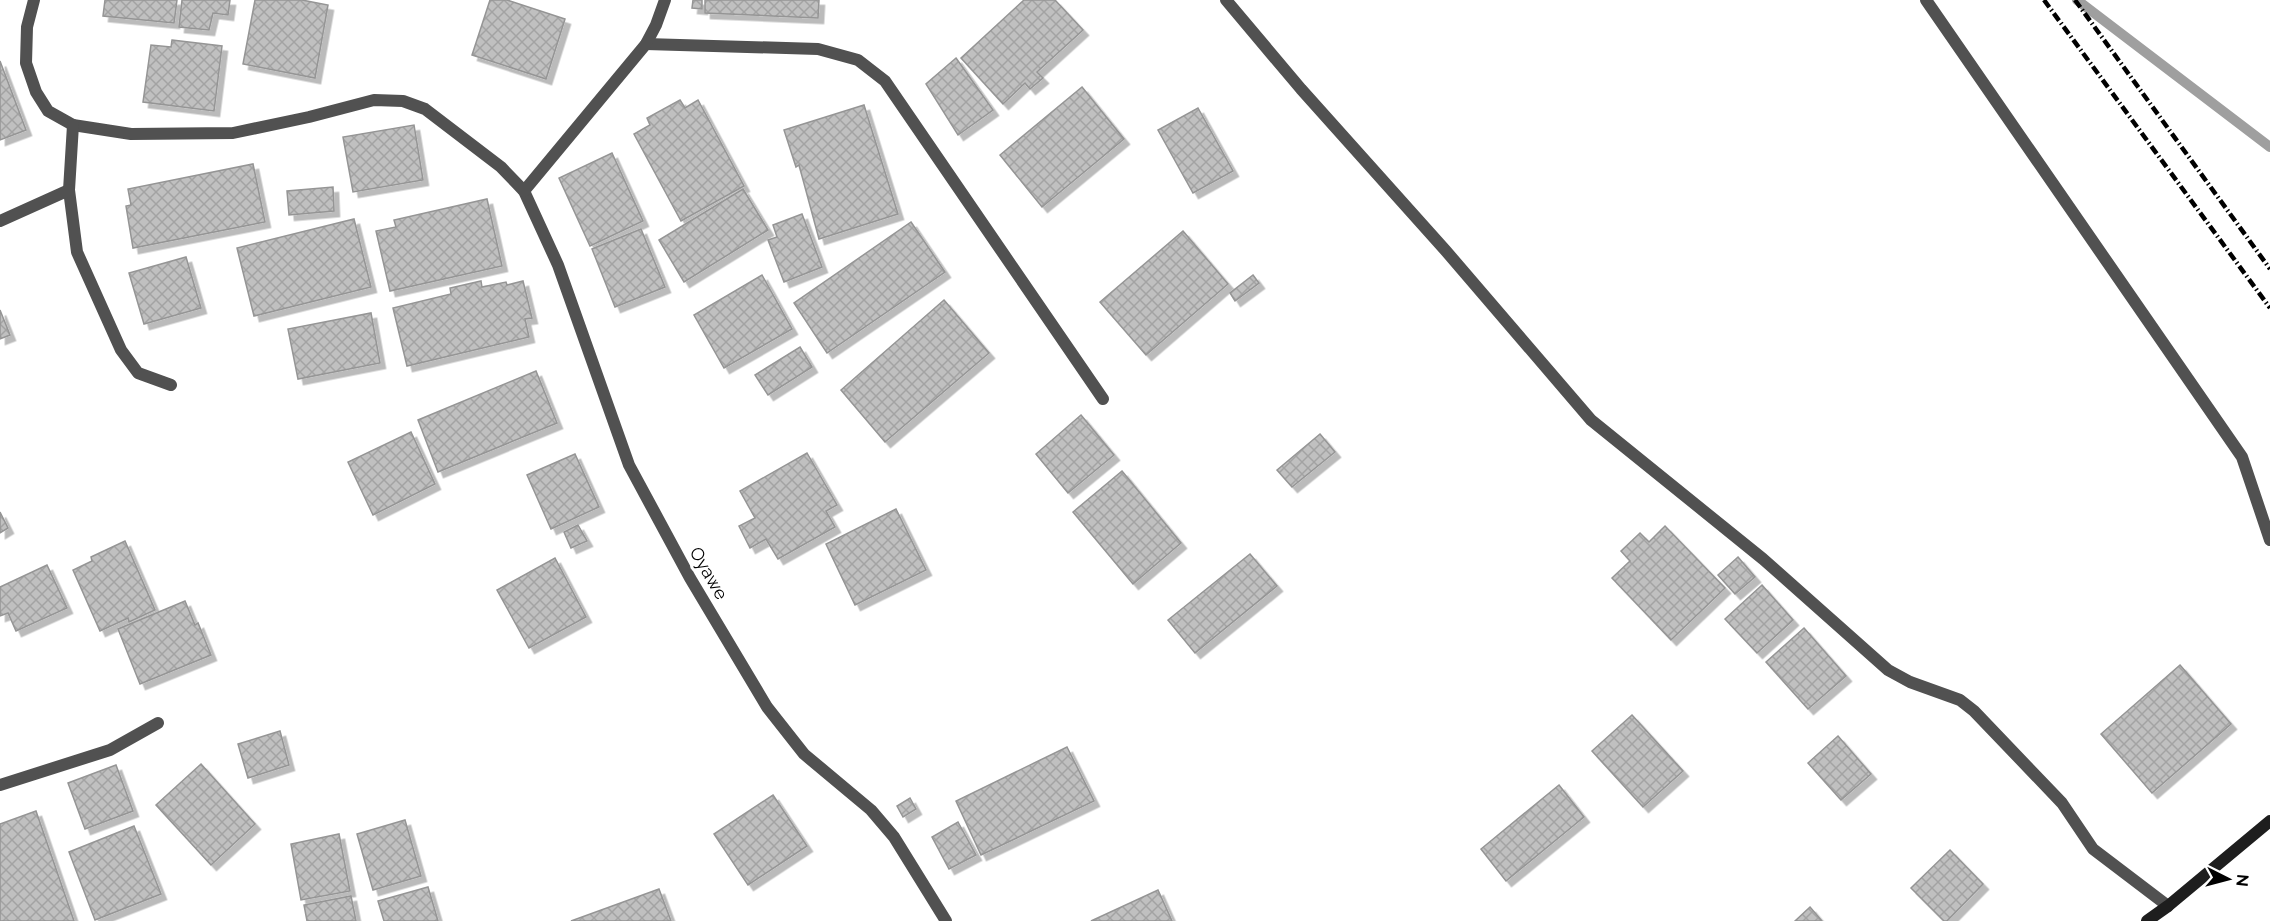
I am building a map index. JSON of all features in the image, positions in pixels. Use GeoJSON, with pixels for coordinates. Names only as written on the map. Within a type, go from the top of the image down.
{"type":"FeatureCollection","features":[{"type":"Feature","properties":{"kind":"main road"},"geometry":{"type":"LineString","coordinates":[[2147,921],[2169,906],[2270,821]]}},
{"type":"Feature","properties":{"kind":"street"},"geometry":{"type":"LineString","coordinates":[[34,0],[27,27],[26,63],[36,92],[48,111],[73,125],[69,190],[77,252],[122,350],[138,373],[171,385]]}},
{"type":"Feature","properties":{"kind":"street"},"geometry":{"type":"LineString","coordinates":[[524,191],[646,44],[665,0]]}},
{"type":"Feature","properties":{"kind":"street"},"geometry":{"type":"LineString","coordinates":[[1226,0],[1591,420],[1763,559],[1888,670],[1910,682],[1960,700],[1974,711],[2062,803],[2093,849],[2169,906]]}},
{"type":"Feature","properties":{"kind":"street"},"geometry":{"type":"LineString","coordinates":[[1926,0],[2242,457],[2270,540]]}},
{"type":"Feature","properties":{"kind":"street"},"geometry":{"type":"LineString","coordinates":[[646,44],[819,49],[858,60],[885,81],[1103,399]]}},
{"type":"Feature","properties":{"kind":"street","name":"Oyawe"},"geometry":{"type":"LineString","coordinates":[[73,125],[131,134],[233,133],[374,100],[403,101],[425,109],[501,167],[524,191],[558,265],[629,465],[690,578],[767,707],[804,754],[871,810],[894,837],[946,921]]}},
{"type":"Feature","properties":{"kind":"street"},"geometry":{"type":"LineString","coordinates":[[0,221],[69,190]]}},
{"type":"Feature","properties":{"kind":"street"},"geometry":{"type":"LineString","coordinates":[[0,785],[110,750],[158,723]]}},
{"type":"Feature","properties":{"kind":"building"},"geometry":{"type":"Polygon","coordinates":[[[105,0],[177,0],[174,23],[103,16],[105,0]]]}},
{"type":"Feature","properties":{"kind":"building"},"geometry":{"type":"Polygon","coordinates":[[[182,0],[230,0],[228,15],[213,13],[209,30],[179,27],[182,0]]]}},
{"type":"Feature","properties":{"kind":"building"},"geometry":{"type":"Polygon","coordinates":[[[255,0],[302,0],[328,5],[315,78],[243,64],[255,0]]]}},
{"type":"Feature","properties":{"kind":"building"},"geometry":{"type":"Polygon","coordinates":[[[490,0],[507,0],[565,19],[546,79],[472,55],[490,0]]]}},
{"type":"Feature","properties":{"kind":"building"},"geometry":{"type":"Polygon","coordinates":[[[693,0],[702,0],[702,9],[692,8],[693,0]]]}},
{"type":"Feature","properties":{"kind":"building"},"geometry":{"type":"Polygon","coordinates":[[[705,0],[819,0],[818,18],[705,13],[705,0]]]}},
{"type":"Feature","properties":{"kind":"building"},"geometry":{"type":"Polygon","coordinates":[[[1024,0],[1055,0],[1083,30],[1037,72],[1043,78],[1030,89],[1025,83],[1003,104],[961,58],[1024,0]]]}},
{"type":"Feature","properties":{"kind":"building"},"geometry":{"type":"Polygon","coordinates":[[[172,40],[222,46],[214,111],[143,102],[151,45],[171,47],[172,40]]]}},
{"type":"Feature","properties":{"kind":"building"},"geometry":{"type":"Polygon","coordinates":[[[956,58],[993,110],[958,135],[926,84],[956,58]]]}},
{"type":"Feature","properties":{"kind":"building"},"geometry":{"type":"Polygon","coordinates":[[[0,61],[26,130],[0,140],[0,61]]]}},
{"type":"Feature","properties":{"kind":"building"},"geometry":{"type":"Polygon","coordinates":[[[1082,87],[1124,139],[1042,207],[1000,155],[1082,87]]]}},
{"type":"Feature","properties":{"kind":"building"},"geometry":{"type":"Polygon","coordinates":[[[680,100],[685,108],[698,100],[744,186],[681,221],[634,134],[650,125],[647,118],[680,100]]]}},
{"type":"Feature","properties":{"kind":"building"},"geometry":{"type":"Polygon","coordinates":[[[864,105],[898,214],[819,239],[799,165],[796,167],[784,130],[864,105]]]}},
{"type":"Feature","properties":{"kind":"building"},"geometry":{"type":"Polygon","coordinates":[[[1198,108],[1233,171],[1193,193],[1158,130],[1198,108]]]}},
{"type":"Feature","properties":{"kind":"building"},"geometry":{"type":"Polygon","coordinates":[[[414,125],[423,180],[353,192],[343,137],[414,125]]]}},
{"type":"Feature","properties":{"kind":"building"},"geometry":{"type":"Polygon","coordinates":[[[612,153],[643,221],[590,246],[559,178],[612,153]]]}},
{"type":"Feature","properties":{"kind":"building"},"geometry":{"type":"Polygon","coordinates":[[[253,164],[265,222],[133,248],[126,206],[131,205],[128,189],[253,164]]]}},
{"type":"Feature","properties":{"kind":"building"},"geometry":{"type":"Polygon","coordinates":[[[333,187],[334,211],[289,215],[287,191],[333,187]]]}},
{"type":"Feature","properties":{"kind":"building"},"geometry":{"type":"Polygon","coordinates":[[[743,189],[768,230],[684,282],[659,240],[743,189]]]}},
{"type":"Feature","properties":{"kind":"building"},"geometry":{"type":"Polygon","coordinates":[[[487,199],[502,266],[390,291],[376,231],[396,227],[394,220],[487,199]]]}},
{"type":"Feature","properties":{"kind":"building"},"geometry":{"type":"Polygon","coordinates":[[[802,214],[822,267],[784,282],[768,240],[777,237],[773,225],[802,214]]]}},
{"type":"Feature","properties":{"kind":"building"},"geometry":{"type":"Polygon","coordinates":[[[354,219],[371,287],[254,316],[237,248],[354,219]]]}},
{"type":"Feature","properties":{"kind":"building"},"geometry":{"type":"Polygon","coordinates":[[[911,222],[945,272],[827,353],[794,303],[911,222]]]}},
{"type":"Feature","properties":{"kind":"building"},"geometry":{"type":"Polygon","coordinates":[[[641,229],[665,287],[615,307],[592,249],[641,229]]]}},
{"type":"Feature","properties":{"kind":"building"},"geometry":{"type":"Polygon","coordinates":[[[1183,231],[1228,284],[1146,355],[1100,302],[1183,231]]]}},
{"type":"Feature","properties":{"kind":"building"},"geometry":{"type":"Polygon","coordinates":[[[186,257],[201,308],[144,324],[129,273],[186,257]]]}},
{"type":"Feature","properties":{"kind":"building"},"geometry":{"type":"Polygon","coordinates":[[[762,275],[792,329],[724,368],[694,315],[762,275]]]}},
{"type":"Feature","properties":{"kind":"building"},"geometry":{"type":"Polygon","coordinates":[[[1253,275],[1259,283],[1235,301],[1230,293],[1253,275]]]}},
{"type":"Feature","properties":{"kind":"building"},"geometry":{"type":"Polygon","coordinates":[[[481,281],[482,287],[523,281],[532,318],[525,319],[529,337],[407,366],[393,308],[451,294],[450,288],[481,281]]]}},
{"type":"Feature","properties":{"kind":"building"},"geometry":{"type":"Polygon","coordinates":[[[944,300],[989,353],[885,442],[841,390],[944,300]]]}},
{"type":"Feature","properties":{"kind":"building"},"geometry":{"type":"Polygon","coordinates":[[[0,310],[10,335],[0,339],[0,310]]]}},
{"type":"Feature","properties":{"kind":"building"},"geometry":{"type":"Polygon","coordinates":[[[371,313],[380,363],[298,379],[288,329],[371,313]]]}},
{"type":"Feature","properties":{"kind":"building"},"geometry":{"type":"Polygon","coordinates":[[[800,347],[812,367],[768,395],[755,375],[800,347]]]}},
{"type":"Feature","properties":{"kind":"building"},"geometry":{"type":"Polygon","coordinates":[[[536,371],[557,423],[438,472],[418,420],[536,371]]]}},
{"type":"Feature","properties":{"kind":"building"},"geometry":{"type":"Polygon","coordinates":[[[1081,415],[1114,455],[1068,493],[1036,454],[1081,415]]]}},
{"type":"Feature","properties":{"kind":"building"},"geometry":{"type":"Polygon","coordinates":[[[411,432],[435,484],[373,515],[348,462],[411,432]]]}},
{"type":"Feature","properties":{"kind":"building"},"geometry":{"type":"Polygon","coordinates":[[[1320,434],[1335,452],[1292,487],[1277,470],[1320,434]]]}},
{"type":"Feature","properties":{"kind":"building"},"geometry":{"type":"Polygon","coordinates":[[[807,453],[837,505],[826,511],[835,527],[778,559],[766,539],[750,548],[739,526],[755,518],[740,491],[807,453]]]}},
{"type":"Feature","properties":{"kind":"building"},"geometry":{"type":"Polygon","coordinates":[[[575,454],[599,507],[551,529],[527,475],[575,454]]]}},
{"type":"Feature","properties":{"kind":"building"},"geometry":{"type":"Polygon","coordinates":[[[1122,471],[1181,543],[1133,584],[1073,512],[1122,471]]]}},
{"type":"Feature","properties":{"kind":"building"},"geometry":{"type":"Polygon","coordinates":[[[896,509],[926,570],[855,605],[826,544],[896,509]]]}},
{"type":"Feature","properties":{"kind":"building"},"geometry":{"type":"Polygon","coordinates":[[[0,512],[8,528],[0,533],[0,512]]]}},
{"type":"Feature","properties":{"kind":"building"},"geometry":{"type":"Polygon","coordinates":[[[578,525],[587,541],[571,548],[564,532],[578,525]]]}},
{"type":"Feature","properties":{"kind":"building"},"geometry":{"type":"Polygon","coordinates":[[[1665,526],[1725,588],[1671,640],[1612,578],[1630,561],[1621,551],[1640,533],[1649,542],[1665,526]]]}},
{"type":"Feature","properties":{"kind":"building"},"geometry":{"type":"Polygon","coordinates":[[[125,541],[155,610],[129,622],[128,618],[100,631],[73,570],[92,561],[91,557],[125,541]]]}},
{"type":"Feature","properties":{"kind":"building"},"geometry":{"type":"Polygon","coordinates":[[[1250,554],[1277,586],[1195,653],[1168,620],[1250,554]]]}},
{"type":"Feature","properties":{"kind":"building"},"geometry":{"type":"Polygon","coordinates":[[[1738,557],[1755,577],[1735,594],[1718,575],[1738,557]]]}},
{"type":"Feature","properties":{"kind":"building"},"geometry":{"type":"Polygon","coordinates":[[[555,558],[586,617],[529,648],[497,590],[555,558]]]}},
{"type":"Feature","properties":{"kind":"building"},"geometry":{"type":"Polygon","coordinates":[[[47,565],[67,608],[16,631],[8,613],[0,616],[0,587],[47,565]]]}},
{"type":"Feature","properties":{"kind":"building"},"geometry":{"type":"Polygon","coordinates":[[[1762,585],[1793,620],[1757,653],[1725,619],[1762,585]]]}},
{"type":"Feature","properties":{"kind":"building"},"geometry":{"type":"Polygon","coordinates":[[[185,601],[195,625],[198,623],[211,655],[140,684],[118,629],[185,601]]]}},
{"type":"Feature","properties":{"kind":"building"},"geometry":{"type":"Polygon","coordinates":[[[1804,628],[1846,676],[1808,709],[1766,662],[1804,628]]]}},
{"type":"Feature","properties":{"kind":"building"},"geometry":{"type":"Polygon","coordinates":[[[2180,665],[2231,724],[2152,793],[2101,734],[2180,665]]]}},
{"type":"Feature","properties":{"kind":"building"},"geometry":{"type":"Polygon","coordinates":[[[1632,715],[1683,771],[1643,807],[1592,751],[1632,715]]]}},
{"type":"Feature","properties":{"kind":"building"},"geometry":{"type":"Polygon","coordinates":[[[280,731],[289,765],[248,778],[238,744],[280,731]]]}},
{"type":"Feature","properties":{"kind":"building"},"geometry":{"type":"Polygon","coordinates":[[[1838,736],[1871,774],[1841,800],[1808,763],[1838,736]]]}},
{"type":"Feature","properties":{"kind":"building"},"geometry":{"type":"Polygon","coordinates":[[[1067,747],[1094,801],[981,855],[956,801],[1067,747]]]}},
{"type":"Feature","properties":{"kind":"building"},"geometry":{"type":"Polygon","coordinates":[[[201,764],[255,824],[211,865],[156,805],[201,764]]]}},
{"type":"Feature","properties":{"kind":"building"},"geometry":{"type":"Polygon","coordinates":[[[116,765],[133,811],[85,829],[68,783],[116,765]]]}},
{"type":"Feature","properties":{"kind":"building"},"geometry":{"type":"Polygon","coordinates":[[[1559,785],[1584,817],[1506,881],[1481,849],[1559,785]]]}},
{"type":"Feature","properties":{"kind":"building"},"geometry":{"type":"Polygon","coordinates":[[[773,795],[807,846],[748,885],[714,834],[773,795]]]}},
{"type":"Feature","properties":{"kind":"building"},"geometry":{"type":"Polygon","coordinates":[[[910,798],[916,809],[903,817],[897,806],[910,798]]]}},
{"type":"Feature","properties":{"kind":"building"},"geometry":{"type":"Polygon","coordinates":[[[36,811],[74,921],[0,921],[0,824],[36,811]]]}},
{"type":"Feature","properties":{"kind":"building"},"geometry":{"type":"Polygon","coordinates":[[[405,820],[421,876],[373,890],[357,834],[405,820]]]}},
{"type":"Feature","properties":{"kind":"building"},"geometry":{"type":"Polygon","coordinates":[[[958,822],[976,855],[949,869],[932,837],[958,822]]]}},
{"type":"Feature","properties":{"kind":"building"},"geometry":{"type":"Polygon","coordinates":[[[134,826],[161,894],[95,920],[69,852],[134,826]]]}},
{"type":"Feature","properties":{"kind":"building"},"geometry":{"type":"Polygon","coordinates":[[[339,834],[350,891],[301,900],[291,844],[339,834]]]}},
{"type":"Feature","properties":{"kind":"building"},"geometry":{"type":"Polygon","coordinates":[[[1950,850],[1983,884],[1947,921],[1944,921],[1911,888],[1950,850]]]}},
{"type":"Feature","properties":{"kind":"building"},"geometry":{"type":"Polygon","coordinates":[[[428,887],[438,921],[384,921],[378,901],[428,887]]]}},
{"type":"Feature","properties":{"kind":"building"},"geometry":{"type":"Polygon","coordinates":[[[659,889],[671,921],[571,921],[659,889]]]}},
{"type":"Feature","properties":{"kind":"building"},"geometry":{"type":"Polygon","coordinates":[[[1158,890],[1172,921],[1091,921],[1158,890]]]}},
{"type":"Feature","properties":{"kind":"building"},"geometry":{"type":"Polygon","coordinates":[[[351,896],[356,921],[307,921],[304,905],[351,896]]]}},
{"type":"Feature","properties":{"kind":"building"},"geometry":{"type":"Polygon","coordinates":[[[1810,907],[1822,921],[1795,921],[1810,907]]]}},
{"type":"Feature","properties":{"kind":"waterway"},"geometry":{"type":"LineString","coordinates":[[2077,0],[2270,147]]}},
{"type":"Feature","properties":{"kind":"railway"},"geometry":{"type":"LineString","coordinates":[[2044,0],[2270,308]]}},
{"type":"Feature","properties":{"kind":"railway"},"geometry":{"type":"LineString","coordinates":[[2075,0],[2270,269]]}}]}
